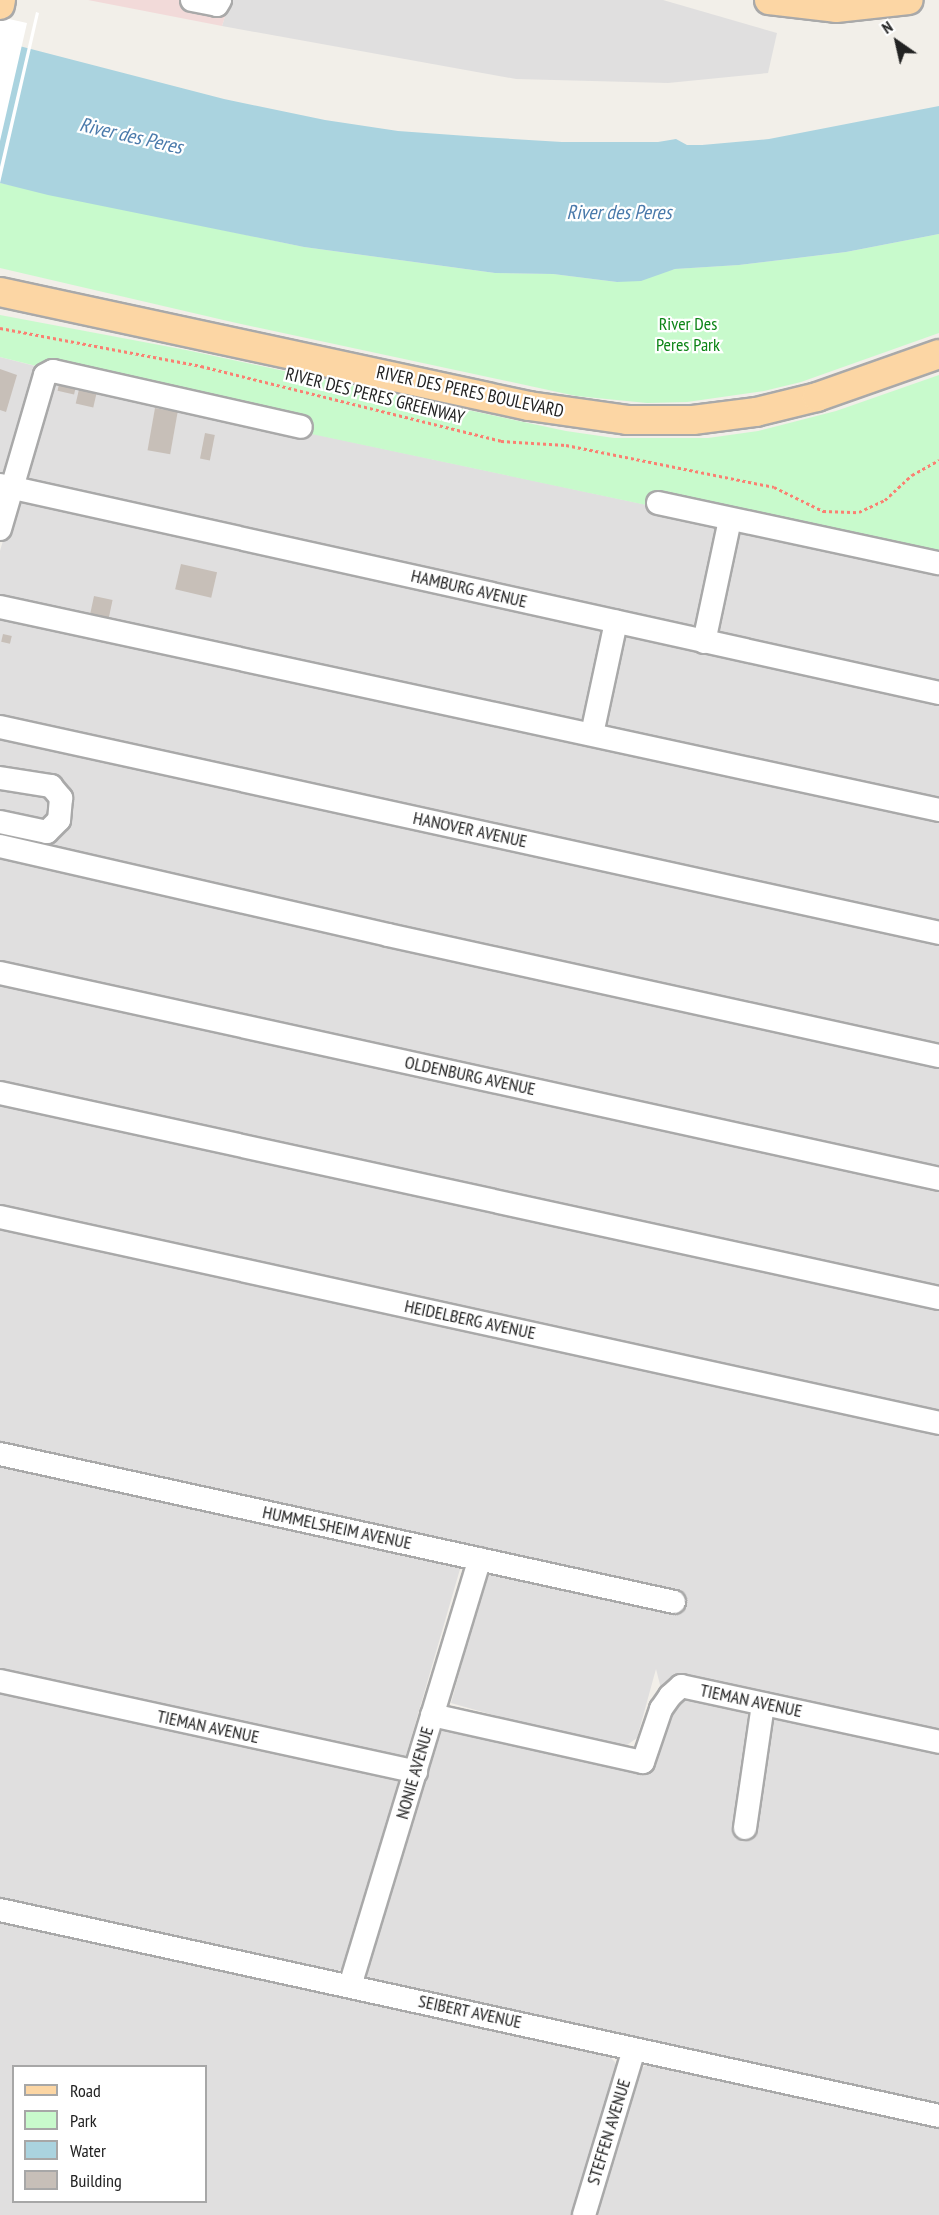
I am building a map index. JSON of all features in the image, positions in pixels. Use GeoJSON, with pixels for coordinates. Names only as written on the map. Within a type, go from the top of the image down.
{"type":"FeatureCollection","features":[{"type":"Feature","properties":{"kind":"main road"},"geometry":{"type":"LineString","coordinates":[[0,5],[1,0]]}},
{"type":"Feature","properties":{"kind":"main road"},"geometry":{"type":"LineString","coordinates":[[769,0],[836,8],[909,0]]}},
{"type":"Feature","properties":{"kind":"main road","name":"RIVER DES PERES BOULEVARD"},"geometry":{"type":"LineString","coordinates":[[0,292],[529,406],[627,420],[693,420],[756,412],[828,394],[939,354]]}},
{"type":"Feature","properties":{"kind":"street"},"geometry":{"type":"LineString","coordinates":[[192,0],[217,5],[220,0]]}},
{"type":"Feature","properties":{"kind":"street"},"geometry":{"type":"LineString","coordinates":[[0,529],[6,486],[45,375],[53,371],[301,427]]}},
{"type":"Feature","properties":{"kind":"street","name":"HAMBURG AVENUE"},"geometry":{"type":"LineString","coordinates":[[6,486],[939,693]]}},
{"type":"Feature","properties":{"kind":"street"},"geometry":{"type":"LineString","coordinates":[[658,503],[730,520],[939,562]]}},
{"type":"Feature","properties":{"kind":"street"},"geometry":{"type":"LineString","coordinates":[[705,642],[730,520]]}},
{"type":"Feature","properties":{"kind":"street"},"geometry":{"type":"LineString","coordinates":[[0,608],[939,810]]}},
{"type":"Feature","properties":{"kind":"street"},"geometry":{"type":"LineString","coordinates":[[592,734],[616,622]]}},
{"type":"Feature","properties":{"kind":"street","name":"HANOVER AVENUE"},"geometry":{"type":"LineString","coordinates":[[0,727],[939,933]]}},
{"type":"Feature","properties":{"kind":"street"},"geometry":{"type":"LineString","coordinates":[[0,778],[51,786],[61,798],[59,820],[47,832],[0,822]]}},
{"type":"Feature","properties":{"kind":"street"},"geometry":{"type":"LineString","coordinates":[[0,846],[388,935],[939,1056]]}},
{"type":"Feature","properties":{"kind":"street","name":"OLDENBURG AVENUE"},"geometry":{"type":"LineString","coordinates":[[0,973],[939,1179]]}},
{"type":"Feature","properties":{"kind":"street"},"geometry":{"type":"LineString","coordinates":[[0,1093],[939,1298]]}},
{"type":"Feature","properties":{"kind":"street","name":"HEIDELBERG AVENUE"},"geometry":{"type":"LineString","coordinates":[[0,1217],[939,1423]]}},
{"type":"Feature","properties":{"kind":"street","name":"HUMMELSHEIM AVENUE"},"geometry":{"type":"LineString","coordinates":[[0,1454],[674,1602]]}},
{"type":"Feature","properties":{"kind":"street","name":"NONIE AVENUE"},"geometry":{"type":"LineString","coordinates":[[350,1986],[480,1559]]}},
{"type":"Feature","properties":{"kind":"street","name":"TIEMAN AVENUE"},"geometry":{"type":"LineString","coordinates":[[0,1681],[416,1772]]}},
{"type":"Feature","properties":{"kind":"street","name":"TIEMAN AVENUE"},"geometry":{"type":"LineString","coordinates":[[432,1715],[643,1761],[661,1709],[681,1686],[939,1742]]}},
{"type":"Feature","properties":{"kind":"street"},"geometry":{"type":"LineString","coordinates":[[745,1828],[764,1704]]}},
{"type":"Feature","properties":{"kind":"street","name":"SEIBERT AVENUE"},"geometry":{"type":"LineString","coordinates":[[0,1910],[939,2116]]}},
{"type":"Feature","properties":{"kind":"street","name":"STEFFEN AVENUE"},"geometry":{"type":"LineString","coordinates":[[584,2215],[634,2049]]}},
{"type":"Feature","properties":{"kind":"path","name":"RIVER DES PERES GREENWAY"},"geometry":{"type":"LineString","coordinates":[[0,328],[201,366],[501,441],[566,445],[774,487],[823,511],[859,512],[885,500],[912,475],[939,460]]}},
{"type":"Feature","properties":{"kind":"shaded area"},"geometry":{"type":"Polygon","coordinates":[[[88,0],[230,0],[222,26],[88,0]]]}},
{"type":"Feature","properties":{"kind":"shaded area"},"geometry":{"type":"Polygon","coordinates":[[[230,0],[663,0],[777,33],[768,73],[668,83],[516,79],[222,26],[230,0]]]}},
{"type":"Feature","properties":{"kind":"shaded area"},"geometry":{"type":"Polygon","coordinates":[[[0,357],[43,368],[8,475],[0,473],[0,357]]]}},
{"type":"Feature","properties":{"kind":"shaded area"},"geometry":{"type":"Polygon","coordinates":[[[50,378],[939,567],[939,2107],[370,1981],[365,1975],[433,1737],[442,1731],[456,1730],[647,1772],[667,1712],[656,1669],[637,1738],[627,1745],[612,1744],[521,1723],[451,1703],[487,1572],[484,1547],[467,1545],[345,1966],[331,1973],[0,1899],[0,551],[50,378]]]}},
{"type":"Feature","properties":{"kind":"shaded area"},"geometry":{"type":"Polygon","coordinates":[[[0,1922],[610,2057],[615,2062],[616,2068],[572,2215],[0,2215],[0,1922]]]}},
{"type":"Feature","properties":{"kind":"shaded area"},"geometry":{"type":"Polygon","coordinates":[[[647,2064],[939,2128],[939,2215],[596,2215],[641,2069],[647,2064]]]}},
{"type":"Feature","properties":{"kind":"green space","name":"River Des Peres Park"},"geometry":{"type":"Polygon","coordinates":[[[0,183],[304,247],[495,273],[553,274],[617,282],[675,269],[739,265],[846,252],[939,234],[939,333],[801,382],[764,391],[687,402],[647,403],[576,396],[232,322],[0,268],[0,183]]]}},
{"type":"Feature","properties":{"kind":"green space"},"geometry":{"type":"Polygon","coordinates":[[[0,315],[186,350],[566,431],[614,438],[708,438],[758,431],[836,411],[939,375],[939,567],[302,432],[0,357],[0,315]]]}},
{"type":"Feature","properties":{"kind":"water","name":"River des Peres"},"geometry":{"type":"Polygon","coordinates":[[[0,41],[224,99],[325,120],[398,131],[481,137],[562,142],[658,142],[676,139],[687,145],[702,145],[769,139],[939,106],[939,234],[846,252],[739,265],[675,269],[641,281],[617,282],[553,274],[495,273],[304,247],[48,195],[0,183],[0,41]]]}},
{"type":"Feature","properties":{"kind":"pier"},"geometry":{"type":"Polygon","coordinates":[[[36,12],[39,13],[0,183],[0,167],[36,12]]]}},
{"type":"Feature","properties":{"kind":"pier"},"geometry":{"type":"Polygon","coordinates":[[[0,17],[27,23],[0,141],[0,17]]]}},
{"type":"Feature","properties":{"kind":"building"},"geometry":{"type":"Polygon","coordinates":[[[0,369],[17,375],[6,412],[0,410],[0,369]]]}},
{"type":"Feature","properties":{"kind":"building"},"geometry":{"type":"Polygon","coordinates":[[[60,380],[77,384],[74,395],[58,391],[60,380]]]}},
{"type":"Feature","properties":{"kind":"building"},"geometry":{"type":"Polygon","coordinates":[[[80,385],[98,389],[93,408],[76,404],[80,385]]]}},
{"type":"Feature","properties":{"kind":"building"},"geometry":{"type":"Polygon","coordinates":[[[155,408],[178,412],[170,454],[148,450],[155,408]]]}},
{"type":"Feature","properties":{"kind":"building"},"geometry":{"type":"Polygon","coordinates":[[[205,433],[215,435],[210,460],[200,459],[205,433]]]}},
{"type":"Feature","properties":{"kind":"building"},"geometry":{"type":"Polygon","coordinates":[[[181,564],[217,572],[211,598],[175,589],[181,564]]]}},
{"type":"Feature","properties":{"kind":"building"},"geometry":{"type":"Polygon","coordinates":[[[94,596],[113,600],[108,620],[90,617],[94,596]]]}},
{"type":"Feature","properties":{"kind":"building"},"geometry":{"type":"Polygon","coordinates":[[[3,634],[12,636],[10,644],[1,642],[3,634]]]}}]}
